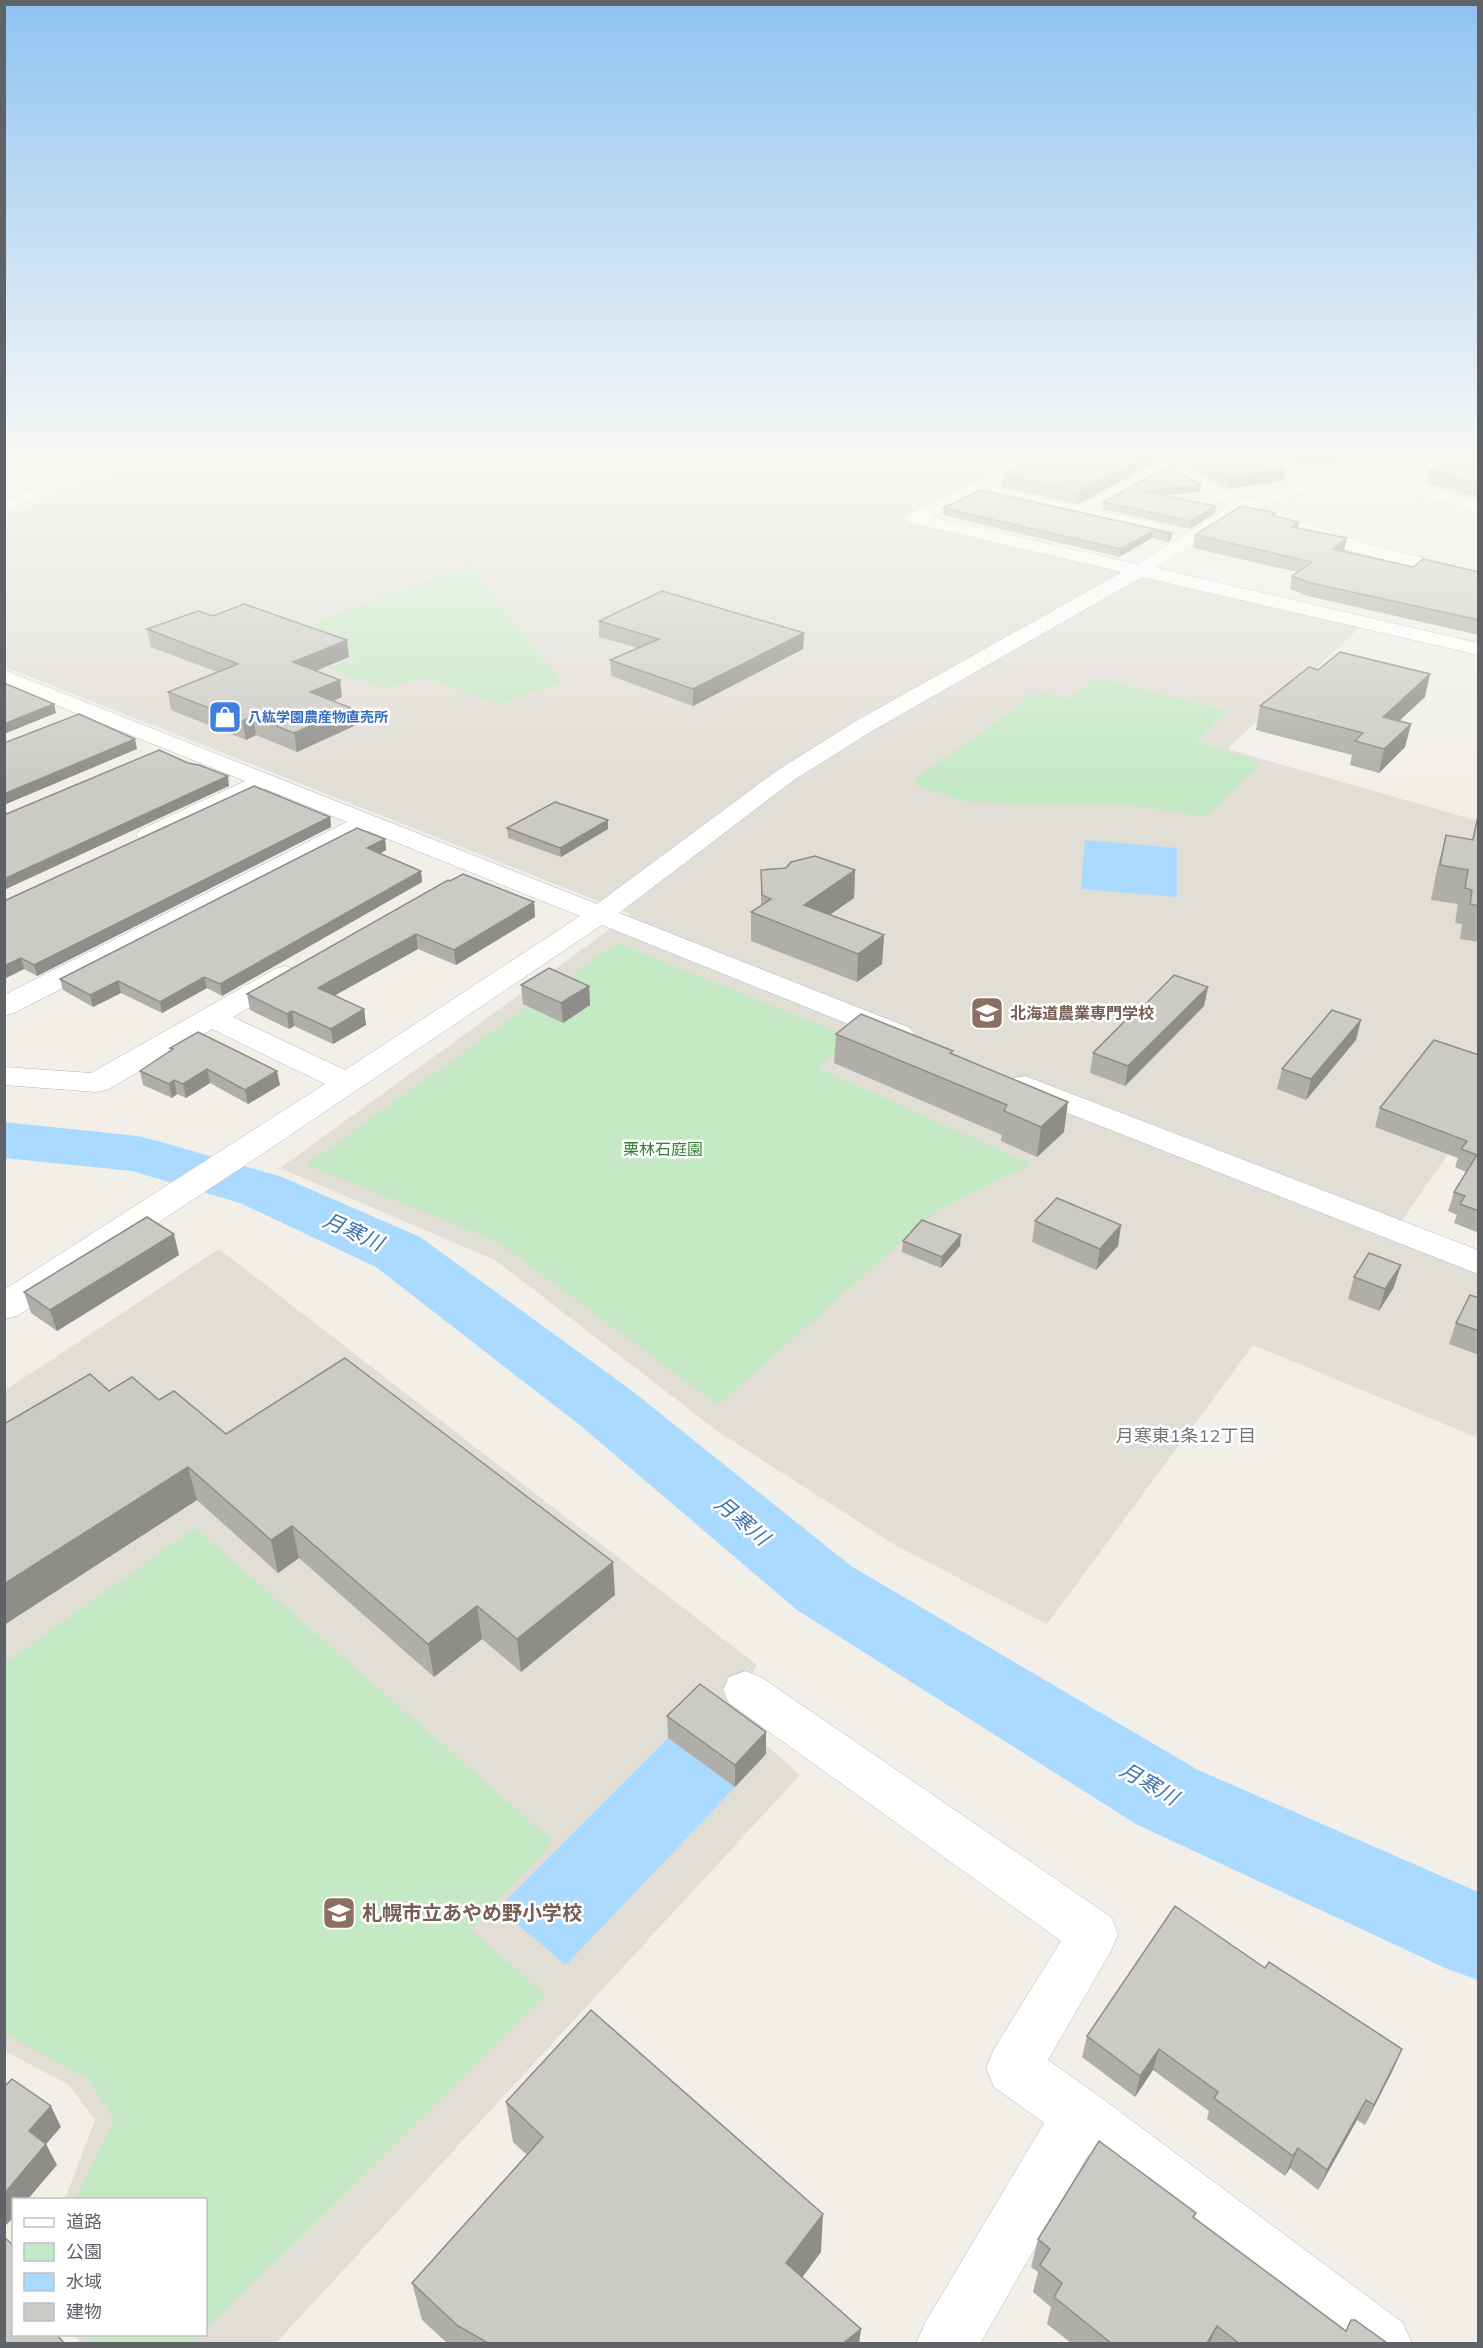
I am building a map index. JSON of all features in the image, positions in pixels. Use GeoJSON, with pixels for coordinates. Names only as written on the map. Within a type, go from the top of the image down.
{"type":"FeatureCollection","features":[{"type":"Feature","properties":{"kind":"street"},"geometry":{"type":"LineString","coordinates":[[1121,566],[1477,648]]}},
{"type":"Feature","properties":{"kind":"street"},"geometry":{"type":"LineString","coordinates":[[4,1307],[254,1145],[599,915],[786,775],[874,720],[1147,566]]}},
{"type":"Feature","properties":{"kind":"street"},"geometry":{"type":"LineString","coordinates":[[1431,566],[1479,578]]}},
{"type":"Feature","properties":{"kind":"street"},"geometry":{"type":"LineString","coordinates":[[4,676],[928,1046]]}},
{"type":"Feature","properties":{"kind":"street"},"geometry":{"type":"LineString","coordinates":[[57,723],[89,710]]}},
{"type":"Feature","properties":{"kind":"street"},"geometry":{"type":"LineString","coordinates":[[142,758],[174,744]]}},
{"type":"Feature","properties":{"kind":"street"},"geometry":{"type":"LineString","coordinates":[[124,847],[264,781]]}},
{"type":"Feature","properties":{"kind":"street"},"geometry":{"type":"LineString","coordinates":[[4,1007],[368,821]]}},
{"type":"Feature","properties":{"kind":"street"},"geometry":{"type":"LineString","coordinates":[[446,883],[477,865]]}},
{"type":"Feature","properties":{"kind":"street"},"geometry":{"type":"LineString","coordinates":[[4,1076],[96,1083],[303,965]]}},
{"type":"Feature","properties":{"kind":"street"},"geometry":{"type":"LineString","coordinates":[[211,1017],[347,1083]]}},
{"type":"Feature","properties":{"kind":"street"},"geometry":{"type":"LineString","coordinates":[[1002,1076],[1479,1263]]}},
{"type":"Feature","properties":{"kind":"street"},"geometry":{"type":"LineString","coordinates":[[745,1690],[1094,1934],[1013,2068],[1080,2115],[1382,2343]]}},
{"type":"Feature","properties":{"kind":"street"},"geometry":{"type":"LineString","coordinates":[[946,2343],[1080,2115]]}},
{"type":"Feature","properties":{"kind":"shaded area","name":"北海道農業専門学校"},"geometry":{"type":"Polygon","coordinates":[[[4,566],[1115,566],[1365,623],[1227,749],[1478,821],[1478,1111],[1391,1236],[1478,1272],[1478,1438],[1253,1345],[1047,1624],[895,1545],[720,1433],[495,1260],[280,1168],[631,914],[5,667],[4,566]]]}},
{"type":"Feature","properties":{"kind":"shaded area","name":"札幌市立あやめ野小学校"},"geometry":{"type":"Polygon","coordinates":[[[219,1249],[757,1665],[729,1712],[800,1775],[276,2343],[79,2343],[77,2336],[207,2336],[207,2198],[65,2198],[95,2120],[69,2085],[5,2051],[4,1391],[219,1249]]]}},
{"type":"Feature","properties":{"kind":"green space"},"geometry":{"type":"Polygon","coordinates":[[[466,566],[471,566],[562,683],[498,704],[427,678],[383,688],[329,669],[356,656],[290,632],[466,566]]]}},
{"type":"Feature","properties":{"kind":"green space"},"geometry":{"type":"Polygon","coordinates":[[[1097,678],[1228,711],[1196,741],[1261,762],[1206,817],[1130,805],[967,802],[915,785],[919,776],[1026,701],[1024,696],[1050,694],[1069,699],[1097,678]]]}},
{"type":"Feature","properties":{"kind":"green space","name":"栗林石庭園"},"geometry":{"type":"Polygon","coordinates":[[[617,943],[852,1038],[818,1068],[1031,1164],[935,1212],[718,1405],[498,1242],[306,1165],[617,943]]]}},
{"type":"Feature","properties":{"kind":"green space"},"geometry":{"type":"Polygon","coordinates":[[[195,1528],[553,1841],[471,1930],[546,1995],[207,2329],[207,2198],[75,2198],[114,2120],[91,2081],[4,2033],[5,1663],[195,1528]]]}},
{"type":"Feature","properties":{"kind":"green space"},"geometry":{"type":"Polygon","coordinates":[[[85,2336],[201,2336],[196,2344],[87,2343],[85,2336]]]}},
{"type":"Feature","properties":{"kind":"water"},"geometry":{"type":"Polygon","coordinates":[[[1085,840],[1177,848],[1177,897],[1081,889],[1085,840]]]}},
{"type":"Feature","properties":{"kind":"water"},"geometry":{"type":"Polygon","coordinates":[[[668,1738],[735,1787],[566,1965],[498,1908],[668,1738]]]}},
{"type":"Feature","properties":{"kind":"building"},"geometry":{"type":"Polygon","coordinates":[[[1307,566],[1451,566],[1479,572],[1479,620],[1311,583],[1292,576],[1307,566]]]}},
{"type":"Feature","properties":{"kind":"building"},"geometry":{"type":"Polygon","coordinates":[[[662,591],[804,633],[693,689],[610,660],[659,639],[599,621],[662,591]]]}},
{"type":"Feature","properties":{"kind":"building"},"geometry":{"type":"Polygon","coordinates":[[[244,604],[347,640],[293,662],[340,680],[310,692],[351,708],[294,733],[253,717],[242,721],[168,692],[238,664],[147,629],[198,611],[213,616],[244,604]]]}},
{"type":"Feature","properties":{"kind":"building"},"geometry":{"type":"Polygon","coordinates":[[[1340,652],[1430,674],[1383,717],[1411,724],[1384,749],[1355,741],[1363,733],[1260,706],[1309,667],[1318,670],[1340,652]]]}},
{"type":"Feature","properties":{"kind":"building"},"geometry":{"type":"Polygon","coordinates":[[[4,683],[54,704],[4,724],[4,683]]]}},
{"type":"Feature","properties":{"kind":"building"},"geometry":{"type":"Polygon","coordinates":[[[79,714],[135,739],[4,794],[4,743],[79,714]]]}},
{"type":"Feature","properties":{"kind":"building"},"geometry":{"type":"Polygon","coordinates":[[[159,750],[188,763],[228,776],[4,879],[4,815],[159,750]]]}},
{"type":"Feature","properties":{"kind":"building"},"geometry":{"type":"Polygon","coordinates":[[[254,786],[330,817],[34,965],[21,958],[4,966],[4,901],[254,786]]]}},
{"type":"Feature","properties":{"kind":"building"},"geometry":{"type":"Polygon","coordinates":[[[555,802],[608,820],[560,848],[507,828],[555,802]]]}},
{"type":"Feature","properties":{"kind":"building"},"geometry":{"type":"Polygon","coordinates":[[[1478,816],[1479,906],[1470,904],[1472,890],[1465,888],[1468,870],[1440,865],[1446,835],[1473,840],[1478,816]]]}},
{"type":"Feature","properties":{"kind":"building"},"geometry":{"type":"Polygon","coordinates":[[[357,828],[385,839],[367,848],[421,871],[220,984],[204,977],[160,1002],[118,981],[90,995],[60,979],[357,828]]]}},
{"type":"Feature","properties":{"kind":"building"},"geometry":{"type":"Polygon","coordinates":[[[815,856],[855,870],[804,905],[884,935],[858,954],[751,912],[771,899],[762,895],[761,870],[786,868],[791,862],[815,856]]]}},
{"type":"Feature","properties":{"kind":"building"},"geometry":{"type":"Polygon","coordinates":[[[463,874],[534,902],[454,950],[416,934],[318,988],[364,1009],[331,1029],[292,1011],[287,1014],[247,994],[448,880],[463,874]]]}},
{"type":"Feature","properties":{"kind":"building"},"geometry":{"type":"Polygon","coordinates":[[[549,968],[589,986],[561,1003],[521,985],[549,968]]]}},
{"type":"Feature","properties":{"kind":"building"},"geometry":{"type":"Polygon","coordinates":[[[1174,975],[1208,987],[1128,1066],[1093,1053],[1136,1010],[1139,1011],[1174,975]]]}},
{"type":"Feature","properties":{"kind":"building"},"geometry":{"type":"Polygon","coordinates":[[[1332,1010],[1361,1020],[1311,1079],[1282,1069],[1332,1010]]]}},
{"type":"Feature","properties":{"kind":"building"},"geometry":{"type":"Polygon","coordinates":[[[861,1014],[953,1051],[950,1053],[1068,1102],[1041,1127],[1004,1111],[1007,1105],[836,1034],[861,1014]]]}},
{"type":"Feature","properties":{"kind":"building"},"geometry":{"type":"Polygon","coordinates":[[[198,1032],[277,1071],[245,1090],[207,1069],[183,1084],[174,1080],[169,1084],[140,1071],[173,1049],[170,1048],[198,1032]]]}},
{"type":"Feature","properties":{"kind":"building"},"geometry":{"type":"Polygon","coordinates":[[[1434,1040],[1479,1055],[1479,1211],[1460,1204],[1465,1196],[1454,1192],[1477,1155],[1461,1149],[1467,1141],[1380,1108],[1434,1040]]]}},
{"type":"Feature","properties":{"kind":"building"},"geometry":{"type":"Polygon","coordinates":[[[1057,1198],[1121,1225],[1100,1249],[1035,1221],[1057,1198]]]}},
{"type":"Feature","properties":{"kind":"building"},"geometry":{"type":"Polygon","coordinates":[[[147,1217],[174,1234],[50,1310],[24,1292],[147,1217]]]}},
{"type":"Feature","properties":{"kind":"building"},"geometry":{"type":"Polygon","coordinates":[[[922,1220],[961,1235],[942,1257],[903,1241],[922,1220]]]}},
{"type":"Feature","properties":{"kind":"building"},"geometry":{"type":"Polygon","coordinates":[[[1369,1253],[1401,1265],[1385,1289],[1354,1277],[1369,1253]]]}},
{"type":"Feature","properties":{"kind":"building"},"geometry":{"type":"Polygon","coordinates":[[[1470,1295],[1479,1298],[1479,1331],[1456,1323],[1470,1295]]]}},
{"type":"Feature","properties":{"kind":"building"},"geometry":{"type":"Polygon","coordinates":[[[345,1358],[613,1562],[517,1639],[477,1606],[428,1644],[292,1526],[271,1540],[188,1467],[4,1584],[4,1424],[90,1374],[109,1391],[132,1377],[159,1400],[174,1391],[226,1434],[345,1358]]]}},
{"type":"Feature","properties":{"kind":"building"},"geometry":{"type":"Polygon","coordinates":[[[700,1684],[766,1732],[735,1765],[667,1716],[700,1684]]]}},
{"type":"Feature","properties":{"kind":"building"},"geometry":{"type":"Polygon","coordinates":[[[1175,1906],[1265,1968],[1269,1962],[1402,2049],[1374,2105],[1366,2100],[1327,2170],[1298,2148],[1293,2156],[1214,2098],[1218,2092],[1159,2049],[1140,2076],[1087,2036],[1175,1906]]]}},
{"type":"Feature","properties":{"kind":"building"},"geometry":{"type":"Polygon","coordinates":[[[591,2010],[823,2214],[786,2263],[861,2329],[843,2343],[488,2343],[458,2326],[412,2283],[543,2137],[506,2102],[591,2010]]]}},
{"type":"Feature","properties":{"kind":"building"},"geometry":{"type":"Polygon","coordinates":[[[12,2079],[51,2106],[29,2131],[46,2144],[4,2194],[4,2087],[12,2079]]]}},
{"type":"Feature","properties":{"kind":"building"},"geometry":{"type":"Polygon","coordinates":[[[1099,2141],[1196,2213],[1193,2217],[1346,2331],[1351,2320],[1355,2320],[1387,2343],[1239,2343],[1217,2326],[1207,2343],[1111,2343],[1054,2297],[1062,2283],[1040,2265],[1050,2249],[1038,2239],[1099,2141]]]}},
{"type":"Feature","properties":{"kind":"building"},"geometry":{"type":"Polygon","coordinates":[[[4,2237],[12,2244],[12,2336],[58,2336],[64,2343],[4,2343],[4,2237]]]}},
{"type":"Feature","properties":{"kind":"waterway","name":"月寒川"},"geometry":{"type":"LineString","coordinates":[[4,1140],[137,1154],[261,1190],[398,1252],[606,1408],[824,1588],[1167,1797],[1478,1937]]}},
{"type":"Feature","properties":{"kind":"place","name":"八紘学園農産物直売所"},"geometry":{"type":"Point","coordinates":[225,717]}},
{"type":"Feature","properties":{"kind":"place","name":"北海道農業専門学校"},"geometry":{"type":"Point","coordinates":[987,1013]}},
{"type":"Feature","properties":{"kind":"place","name":"札幌市立あやめ野小学校"},"geometry":{"type":"Point","coordinates":[339,1913]}},
{"type":"Feature","properties":{"kind":"district","name":"月寒東1条12丁目"},"geometry":{"type":"Point","coordinates":[1186,1436]}}]}
